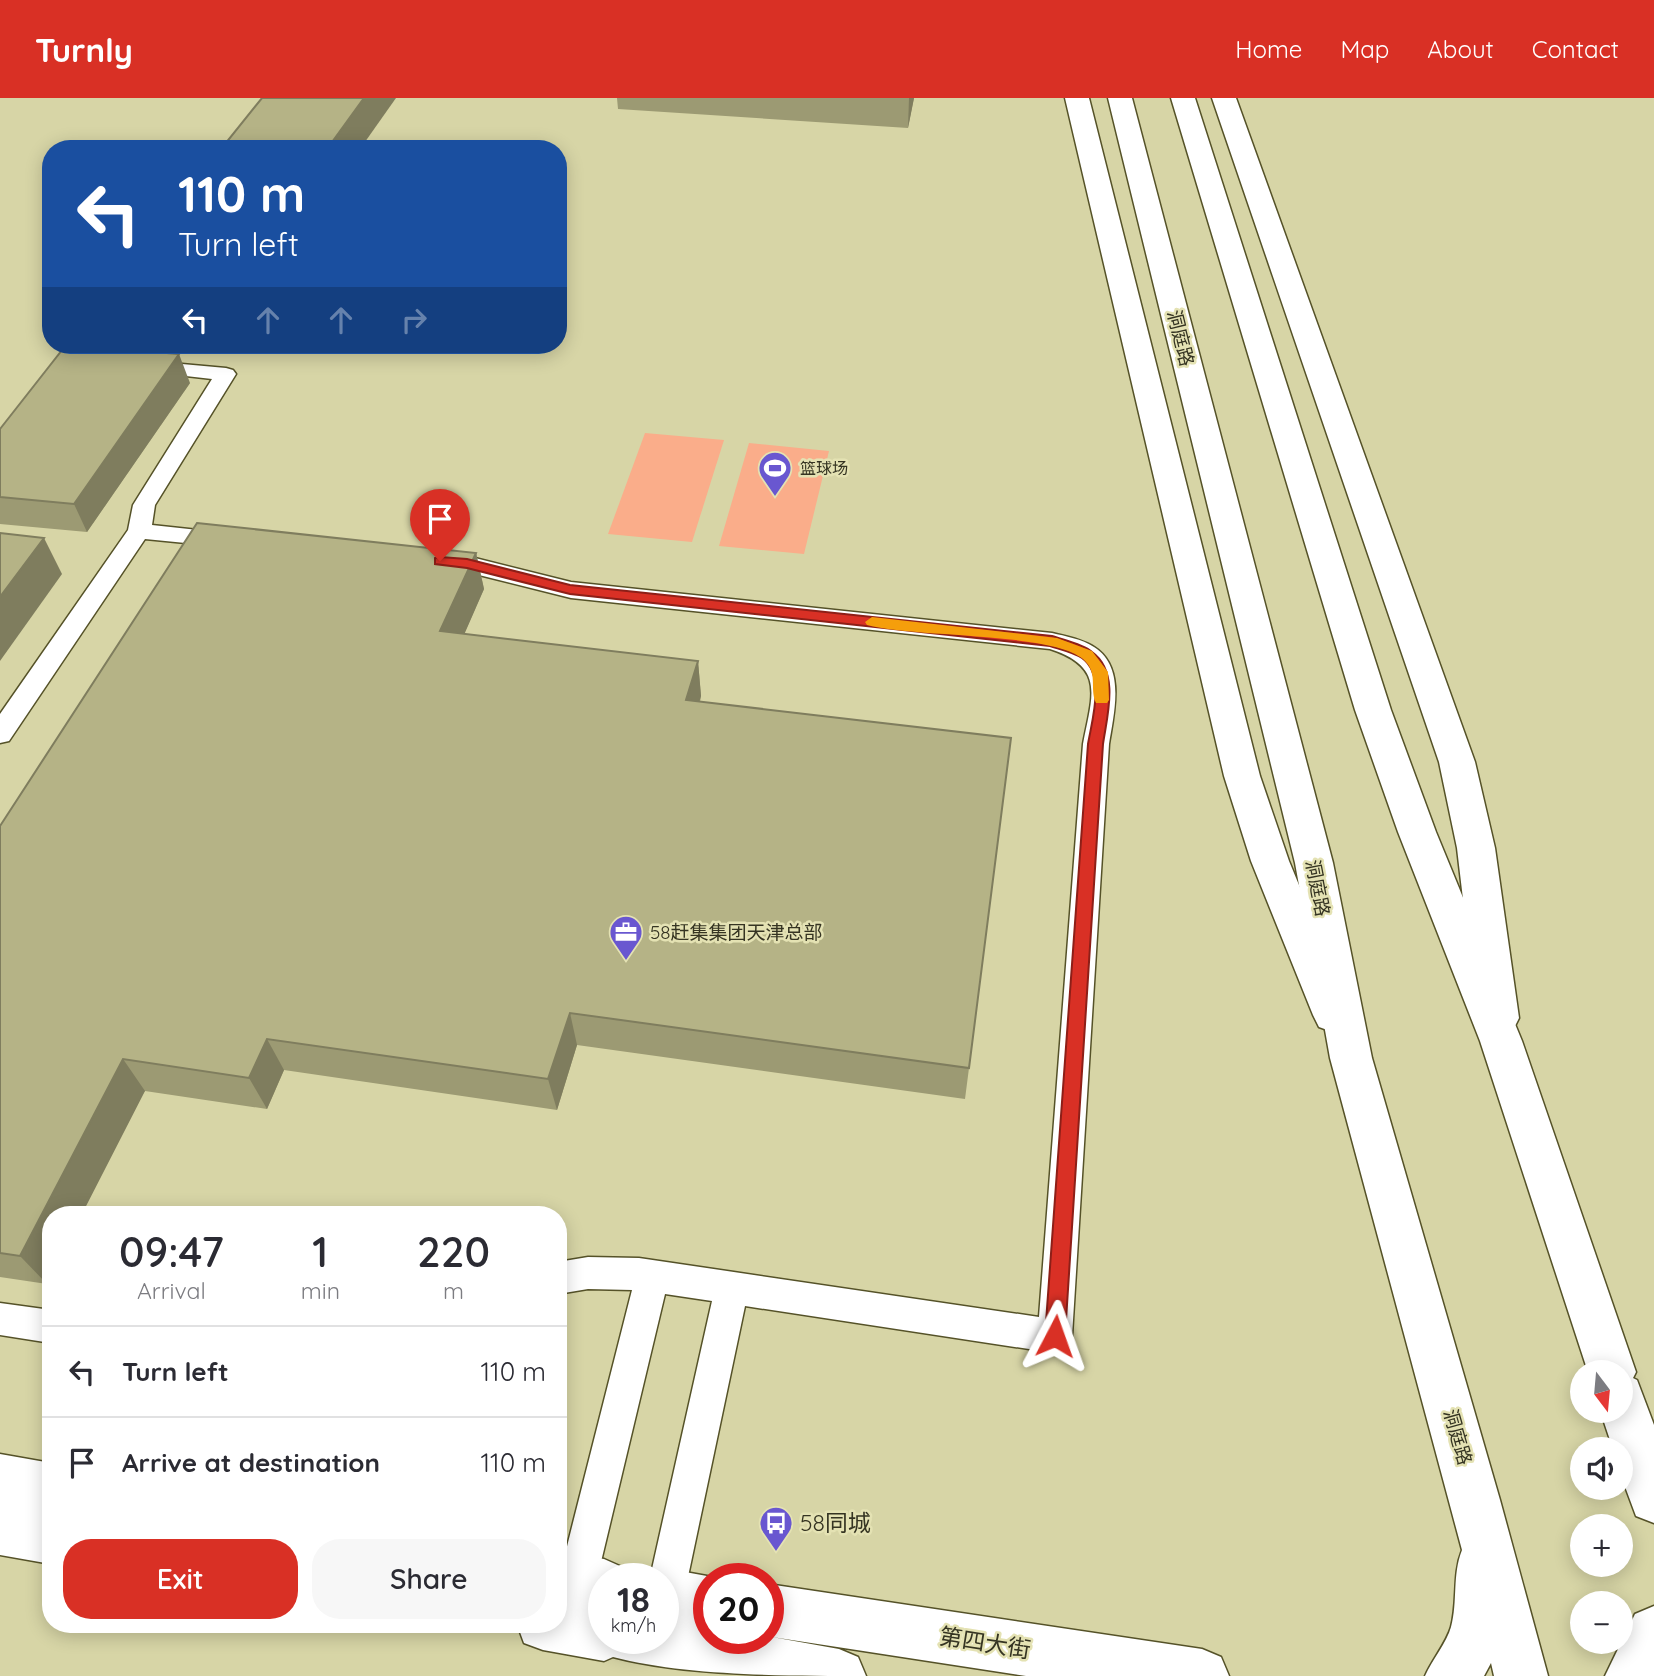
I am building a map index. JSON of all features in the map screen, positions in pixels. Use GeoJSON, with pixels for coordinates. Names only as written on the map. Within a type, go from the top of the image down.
{"type":"FeatureCollection","features":[{"type":"Feature","properties":{"kind":"main road"},"geometry":{"type":"LineString","coordinates":[[1077,98],[1242,776],[1270,861],[1351,1058]]}},
{"type":"Feature","properties":{"kind":"main road","name":"洞庭路"},"geometry":{"type":"LineString","coordinates":[[1120,98],[1314,863],[1351,1058],[1475,1500],[1521,1676]]}},
{"type":"Feature","properties":{"kind":"main road"},"geometry":{"type":"LineString","coordinates":[[1183,98],[1373,710],[1417,832],[1501,1041],[1608,1360]]}},
{"type":"Feature","properties":{"kind":"main road"},"geometry":{"type":"LineString","coordinates":[[1223,98],[1457,762],[1476,848],[1501,1041]]}},
{"type":"Feature","properties":{"kind":"main road"},"geometry":{"type":"LineString","coordinates":[[1629,1423],[1653,1497]]}},
{"type":"Feature","properties":{"kind":"main road"},"geometry":{"type":"LineString","coordinates":[[0,1479],[42,1486]]}},
{"type":"Feature","properties":{"kind":"main road"},"geometry":{"type":"LineString","coordinates":[[1452,1676],[1474,1646],[1479,1622],[1481,1566],[1475,1500]]}},
{"type":"Feature","properties":{"kind":"main road"},"geometry":{"type":"LineString","coordinates":[[0,1529],[42,1536]]}},
{"type":"Feature","properties":{"kind":"main road","name":"第四大街"},"geometry":{"type":"LineString","coordinates":[[784,1612],[1202,1676]]}},
{"type":"Feature","properties":{"kind":"main road"},"geometry":{"type":"LineString","coordinates":[[679,1621],[839,1676]]}},
{"type":"Feature","properties":{"kind":"main road"},"geometry":{"type":"LineString","coordinates":[[1632,1676],[1643,1660],[1654,1633]]}},
{"type":"Feature","properties":{"kind":"lane"},"geometry":{"type":"LineString","coordinates":[[0,734],[139,531],[144,505],[226,374],[131,366]]}},
{"type":"Feature","properties":{"kind":"lane"},"geometry":{"type":"LineString","coordinates":[[139,531],[248,542]]}},
{"type":"Feature","properties":{"kind":"lane"},"geometry":{"type":"LineString","coordinates":[[412,558],[467,564],[570,590],[1052,641],[1087,655],[1101,672],[1102,705],[1096,744],[1055,1336],[652,1276],[588,1273],[567,1276]]}},
{"type":"Feature","properties":{"kind":"lane"},"geometry":{"type":"LineString","coordinates":[[575,1605],[652,1276]]}},
{"type":"Feature","properties":{"kind":"lane"},"geometry":{"type":"LineString","coordinates":[[674,1563],[732,1286]]}},
{"type":"Feature","properties":{"kind":"lane"},"geometry":{"type":"LineString","coordinates":[[0,1319],[42,1326]]}},
{"type":"Feature","properties":{"kind":"shaded area"},"geometry":{"type":"Polygon","coordinates":[[[645,433],[724,440],[692,542],[608,534],[645,433]]]}},
{"type":"Feature","properties":{"kind":"shaded area","name":"篮球场"},"geometry":{"type":"Polygon","coordinates":[[[749,443],[829,451],[804,554],[719,546],[749,443]]]}},
{"type":"Feature","properties":{"kind":"building"},"geometry":{"type":"Polygon","coordinates":[[[262,98],[364,98],[334,140],[228,140],[262,98]]]}},
{"type":"Feature","properties":{"kind":"building"},"geometry":{"type":"Polygon","coordinates":[[[59,354],[179,354],[74,504],[0,497],[0,429],[59,354]]]}},
{"type":"Feature","properties":{"kind":"building"},"geometry":{"type":"Polygon","coordinates":[[[197,523],[476,553],[440,631],[698,661],[686,700],[1011,738],[969,1068],[570,1013],[548,1079],[267,1039],[249,1078],[123,1059],[46,1206],[42,1206],[42,1214],[20,1256],[0,1253],[0,826],[197,523]]]}},
{"type":"Feature","properties":{"kind":"building"},"geometry":{"type":"Polygon","coordinates":[[[0,533],[44,538],[0,597],[0,533]]]}},
{"type":"Feature","properties":{"kind":"slow traffic"},"geometry":{"type":"LineString","coordinates":[[872,622],[1052,641],[1087,655],[1101,672],[1102,700]]}},
{"type":"Feature","properties":{"kind":"place","name":"篮球场"},"geometry":{"type":"Point","coordinates":[775,498]}},
{"type":"Feature","properties":{"kind":"place","name":"58赶集集团天津总部"},"geometry":{"type":"Point","coordinates":[626,962]}},
{"type":"Feature","properties":{"kind":"place","name":"58同城"},"geometry":{"type":"Point","coordinates":[776,1553]}},
{"type":"Feature","properties":{"kind":"route"},"geometry":{"type":"LineString","coordinates":[[440,561],[467,564],[570,590],[1052,641],[1087,655],[1101,672],[1102,705],[1096,744],[1055,1336]]}}]}
